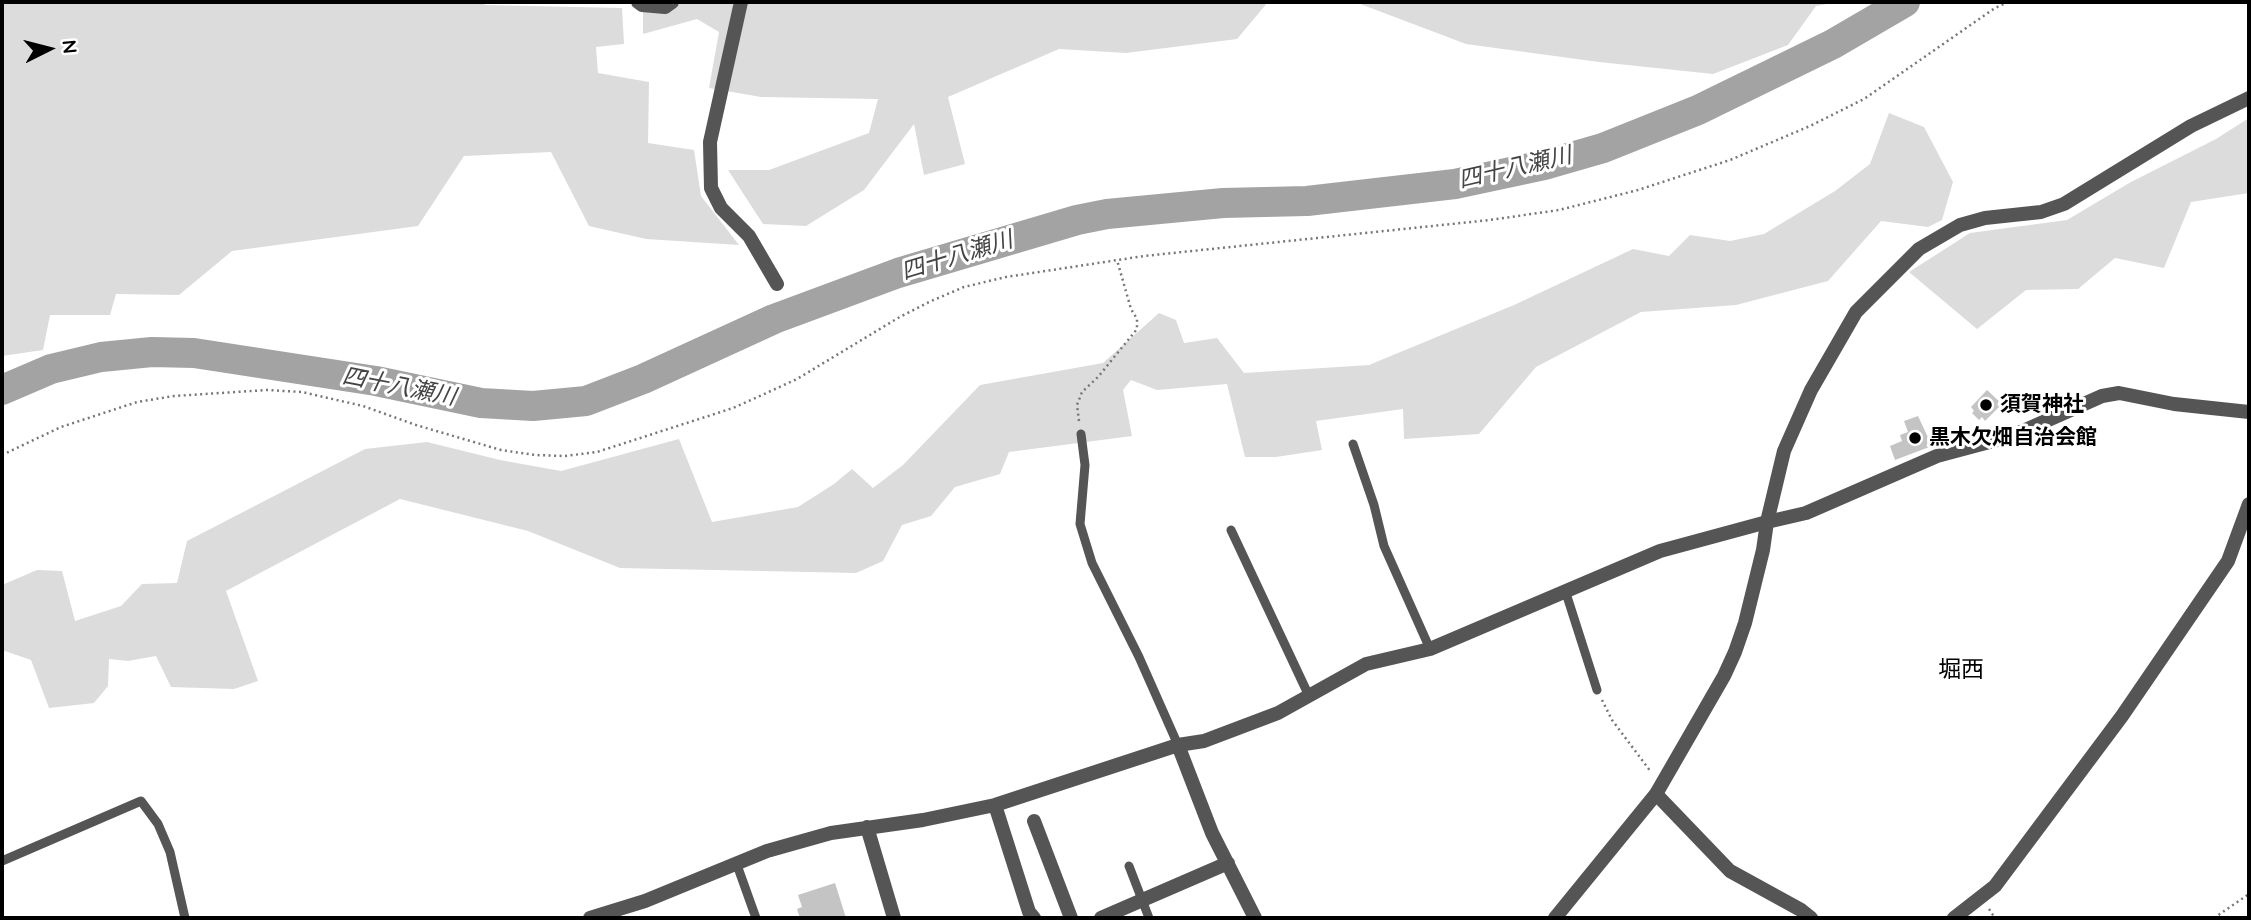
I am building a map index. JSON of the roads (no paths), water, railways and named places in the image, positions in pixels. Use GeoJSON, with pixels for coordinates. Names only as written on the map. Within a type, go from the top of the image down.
{"type":"FeatureCollection","features":[{"type":"Feature","properties":{"kind":"street"},"geometry":{"type":"LineString","coordinates":[[638,2],[642,5],[665,7],[672,2]]}},
{"type":"Feature","properties":{"kind":"street"},"geometry":{"type":"LineString","coordinates":[[741,2],[710,142],[711,188],[721,208],[749,236],[777,284]]}},
{"type":"Feature","properties":{"kind":"street"},"geometry":{"type":"LineString","coordinates":[[1555,918],[1659,790],[1735,652],[1763,550],[1784,451],[1811,390],[1856,312],[1919,249],[1960,225],[1985,218],[2042,212],[2064,204],[2191,126],[2249,98]]}},
{"type":"Feature","properties":{"kind":"street"},"geometry":{"type":"LineString","coordinates":[[590,918],[606,916],[767,851],[831,833],[923,820],[995,805],[1178,745],[1204,741],[1278,713],[1366,664],[1430,649],[1660,551],[1806,513],[1937,456],[2012,436],[2102,396],[2119,393],[2174,404],[2249,412]]}},
{"type":"Feature","properties":{"kind":"street"},"geometry":{"type":"LineString","coordinates":[[1954,918],[1995,886],[2122,716],[2228,561],[2249,504]]}},
{"type":"Feature","properties":{"kind":"street"},"geometry":{"type":"LineString","coordinates":[[1178,745],[1212,833],[1255,918]]}},
{"type":"Feature","properties":{"kind":"street"},"geometry":{"type":"LineString","coordinates":[[1659,790],[1730,871],[1811,918]]}},
{"type":"Feature","properties":{"kind":"street"},"geometry":{"type":"LineString","coordinates":[[995,805],[1029,912],[1034,918]]}},
{"type":"Feature","properties":{"kind":"street"},"geometry":{"type":"LineString","coordinates":[[1034,821],[1071,918]]}},
{"type":"Feature","properties":{"kind":"street"},"geometry":{"type":"LineString","coordinates":[[867,827],[894,918]]}},
{"type":"Feature","properties":{"kind":"street"},"geometry":{"type":"LineString","coordinates":[[1101,918],[1228,863]]}},
{"type":"Feature","properties":{"kind":"lane"},"geometry":{"type":"LineString","coordinates":[[1080,434],[1085,465],[1080,524],[1092,563],[1139,657],[1178,745]]}},
{"type":"Feature","properties":{"kind":"lane"},"geometry":{"type":"LineString","coordinates":[[1353,444],[1374,505],[1384,547],[1430,649]]}},
{"type":"Feature","properties":{"kind":"lane"},"geometry":{"type":"LineString","coordinates":[[1231,530],[1309,696]]}},
{"type":"Feature","properties":{"kind":"lane"},"geometry":{"type":"LineString","coordinates":[[1565,590],[1597,690]]}},
{"type":"Feature","properties":{"kind":"lane"},"geometry":{"type":"LineString","coordinates":[[2,860],[141,801],[158,824],[170,852],[185,918]]}},
{"type":"Feature","properties":{"kind":"lane"},"geometry":{"type":"LineString","coordinates":[[737,865],[756,918]]}},
{"type":"Feature","properties":{"kind":"lane"},"geometry":{"type":"LineString","coordinates":[[1129,866],[1149,918]]}},
{"type":"Feature","properties":{"kind":"waterway","name":"四十八瀬川"},"geometry":{"type":"LineString","coordinates":[[2,390],[51,369],[101,357],[152,352],[194,353],[376,381],[481,403],[533,406],[586,401],[643,379],[774,319],[898,273],[1077,220],[1107,214],[1223,203],[1307,201],[1455,184],[1544,165],[1603,148],[1698,110],[1833,44],[1905,2]]}},
{"type":"Feature","properties":{"kind":"place","name":"須賀神社"},"geometry":{"type":"Point","coordinates":[1986,405]}},
{"type":"Feature","properties":{"kind":"place","name":"黒木欠畑自治会館"},"geometry":{"type":"Point","coordinates":[1915,438]}},
{"type":"Feature","properties":{"kind":"district","name":"堀西"},"geometry":{"type":"Point","coordinates":[1961,670]}}]}
